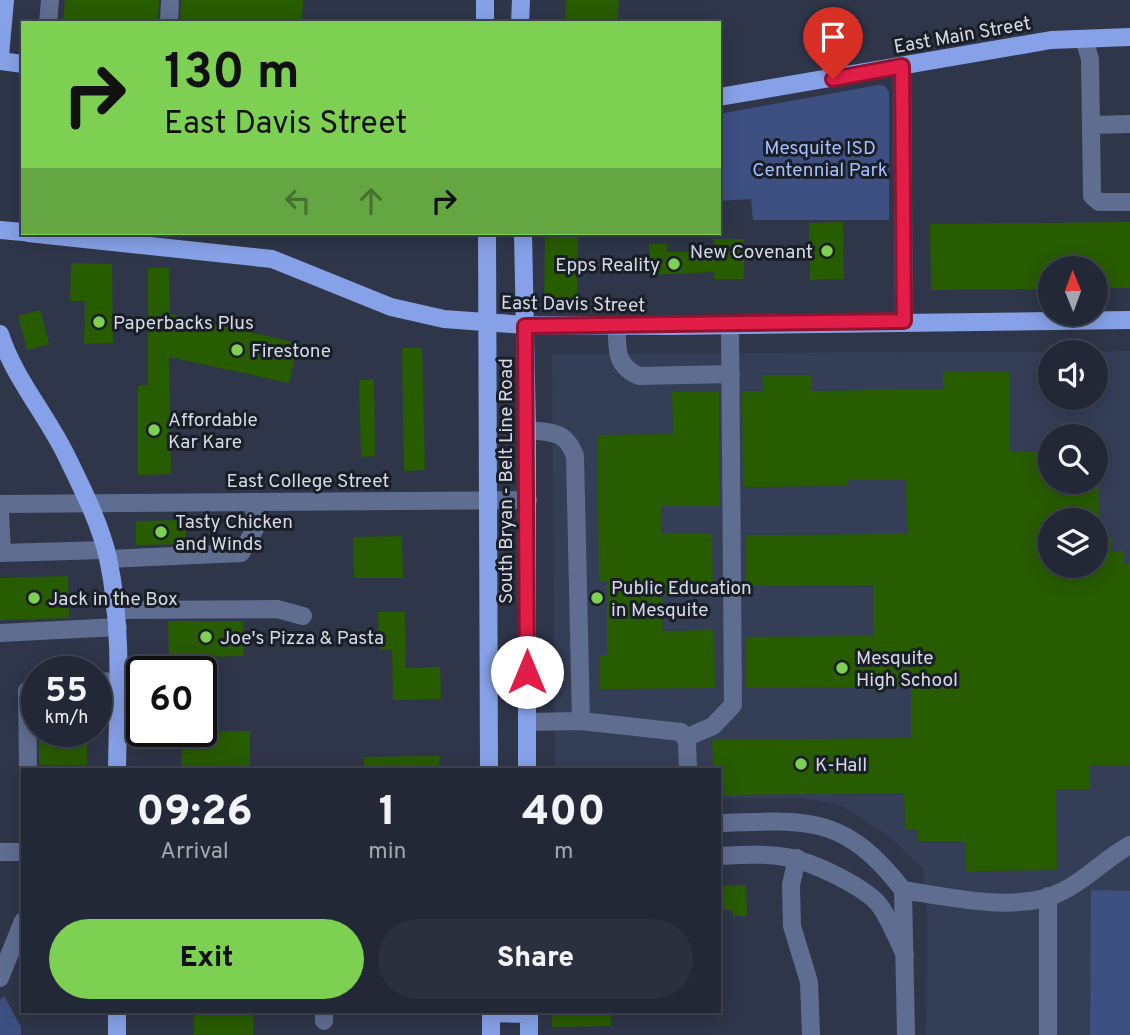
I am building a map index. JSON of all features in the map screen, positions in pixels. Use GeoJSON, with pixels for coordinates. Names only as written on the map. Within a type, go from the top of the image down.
{"type":"FeatureCollection","features":[{"type":"Feature","properties":{"kind":"main road"},"geometry":{"type":"LineString","coordinates":[[5,0],[0,59],[21,64]]}},
{"type":"Feature","properties":{"kind":"main road"},"geometry":{"type":"LineString","coordinates":[[485,0],[485,21]]}},
{"type":"Feature","properties":{"kind":"main road"},"geometry":{"type":"LineString","coordinates":[[520,0],[520,21]]}},
{"type":"Feature","properties":{"kind":"main road","name":"East Main Street"},"geometry":{"type":"LineString","coordinates":[[721,97],[1051,40],[1130,37]]}},
{"type":"Feature","properties":{"kind":"main road"},"geometry":{"type":"LineString","coordinates":[[0,230],[21,232]]}},
{"type":"Feature","properties":{"kind":"main road","name":"East Davis Street"},"geometry":{"type":"LineString","coordinates":[[64,235],[146,239],[272,259],[391,307],[444,319],[525,326],[1130,320]]}},
{"type":"Feature","properties":{"kind":"main road","name":"South Bryan - Belt Line Road"},"geometry":{"type":"LineString","coordinates":[[487,235],[489,768]]}},
{"type":"Feature","properties":{"kind":"main road","name":"South Bryan - Belt Line Road"},"geometry":{"type":"LineString","coordinates":[[523,235],[528,500],[527,768]]}},
{"type":"Feature","properties":{"kind":"main road"},"geometry":{"type":"LineString","coordinates":[[2,343],[23,384],[60,442],[88,503],[106,554],[116,618],[117,768]]}},
{"type":"Feature","properties":{"kind":"main road"},"geometry":{"type":"LineString","coordinates":[[117,1013],[117,1035]]}},
{"type":"Feature","properties":{"kind":"main road"},"geometry":{"type":"LineString","coordinates":[[491,1013],[491,1035]]}},
{"type":"Feature","properties":{"kind":"main road"},"geometry":{"type":"LineString","coordinates":[[529,1013],[529,1035]]}},
{"type":"Feature","properties":{"kind":"street"},"geometry":{"type":"LineString","coordinates":[[48,21],[50,0]]}},
{"type":"Feature","properties":{"kind":"street"},"geometry":{"type":"LineString","coordinates":[[169,21],[170,0]]}},
{"type":"Feature","properties":{"kind":"street"},"geometry":{"type":"LineString","coordinates":[[1084,39],[1090,59],[1092,196],[1099,202],[1130,202]]}},
{"type":"Feature","properties":{"kind":"street"},"geometry":{"type":"LineString","coordinates":[[902,66],[904,321]]}},
{"type":"Feature","properties":{"kind":"street"},"geometry":{"type":"LineString","coordinates":[[1091,125],[1130,124]]}},
{"type":"Feature","properties":{"kind":"street"},"geometry":{"type":"LineString","coordinates":[[685,738],[713,726],[733,705],[730,325]]}},
{"type":"Feature","properties":{"kind":"street"},"geometry":{"type":"LineString","coordinates":[[617,326],[620,363],[626,371],[639,376],[731,374]]}},
{"type":"Feature","properties":{"kind":"street"},"geometry":{"type":"LineString","coordinates":[[527,430],[561,433],[570,442],[575,456],[580,721]]}},
{"type":"Feature","properties":{"kind":"street","name":"East College Street"},"geometry":{"type":"LineString","coordinates":[[0,504],[528,500]]}},
{"type":"Feature","properties":{"kind":"street"},"geometry":{"type":"LineString","coordinates":[[0,513],[1,553],[241,553],[255,529],[254,502]]}},
{"type":"Feature","properties":{"kind":"street"},"geometry":{"type":"LineString","coordinates":[[0,633],[116,618],[276,609],[303,616]]}},
{"type":"Feature","properties":{"kind":"street"},"geometry":{"type":"LineString","coordinates":[[112,682],[118,682]]}},
{"type":"Feature","properties":{"kind":"street"},"geometry":{"type":"LineString","coordinates":[[527,722],[580,721],[681,732],[685,738],[688,768]]}},
{"type":"Feature","properties":{"kind":"street"},"geometry":{"type":"LineString","coordinates":[[28,747],[28,768]]}},
{"type":"Feature","properties":{"kind":"street"},"geometry":{"type":"LineString","coordinates":[[721,823],[791,821],[823,825],[851,840],[879,861],[903,890],[906,1035]]}},
{"type":"Feature","properties":{"kind":"street"},"geometry":{"type":"LineString","coordinates":[[903,890],[993,902],[1048,896],[1071,887],[1130,845]]}},
{"type":"Feature","properties":{"kind":"street"},"geometry":{"type":"LineString","coordinates":[[0,852],[21,852]]}},
{"type":"Feature","properties":{"kind":"street"},"geometry":{"type":"LineString","coordinates":[[721,856],[771,854],[797,858],[852,884],[879,905],[905,955]]}},
{"type":"Feature","properties":{"kind":"street"},"geometry":{"type":"LineString","coordinates":[[797,858],[791,885],[792,926],[809,982],[811,1035]]}},
{"type":"Feature","properties":{"kind":"street"},"geometry":{"type":"LineString","coordinates":[[1048,896],[1048,1035]]}},
{"type":"Feature","properties":{"kind":"street"},"geometry":{"type":"LineString","coordinates":[[0,978],[21,928]]}},
{"type":"Feature","properties":{"kind":"shaded area","name":"Mesquite High School"},"geometry":{"type":"Polygon","coordinates":[[[1038,351],[1038,410],[1108,410],[1108,351],[1130,351],[1130,1035],[926,1035],[927,918],[923,868],[888,836],[842,806],[803,798],[721,798],[721,768],[555,768],[552,354],[1038,351]]]}},
{"type":"Feature","properties":{"kind":"green space","name":"Mesquite ISD Centennial Park"},"geometry":{"type":"Polygon","coordinates":[[[878,85],[885,86],[889,92],[889,220],[753,220],[751,199],[721,201],[721,114],[878,85]]]}},
{"type":"Feature","properties":{"kind":"green space"},"geometry":{"type":"Polygon","coordinates":[[[1091,890],[1130,891],[1130,1035],[1090,1035],[1091,890]]]}},
{"type":"Feature","properties":{"kind":"green space"},"geometry":{"type":"Polygon","coordinates":[[[4,996],[21,1027],[21,1035],[0,1035],[0,1000],[4,996]]]}},
{"type":"Feature","properties":{"kind":"building"},"geometry":{"type":"Polygon","coordinates":[[[65,0],[159,0],[158,21],[63,21],[65,0]]]}},
{"type":"Feature","properties":{"kind":"building"},"geometry":{"type":"Polygon","coordinates":[[[181,0],[303,0],[302,21],[180,21],[181,0]]]}},
{"type":"Feature","properties":{"kind":"building"},"geometry":{"type":"Polygon","coordinates":[[[566,0],[619,0],[617,21],[565,21],[566,0]]]}},
{"type":"Feature","properties":{"kind":"building","name":"New Covenant"},"geometry":{"type":"Polygon","coordinates":[[[843,222],[844,279],[810,280],[809,223],[843,222]]]}},
{"type":"Feature","properties":{"kind":"building"},"geometry":{"type":"Polygon","coordinates":[[[1130,222],[1130,288],[1108,288],[1108,256],[1038,256],[1038,289],[931,290],[930,224],[1130,222]]]}},
{"type":"Feature","properties":{"kind":"building"},"geometry":{"type":"Polygon","coordinates":[[[545,235],[578,235],[577,302],[544,302],[545,235]]]}},
{"type":"Feature","properties":{"kind":"building"},"geometry":{"type":"Polygon","coordinates":[[[714,239],[744,239],[744,279],[714,279],[714,272],[649,275],[649,244],[667,244],[667,252],[714,252],[714,239]]]}},
{"type":"Feature","properties":{"kind":"building","name":"Paperbacks Plus"},"geometry":{"type":"Polygon","coordinates":[[[71,263],[112,264],[113,343],[84,344],[85,301],[70,301],[71,263]]]}},
{"type":"Feature","properties":{"kind":"building"},"geometry":{"type":"Polygon","coordinates":[[[148,268],[169,268],[170,314],[298,343],[289,383],[169,357],[171,474],[138,475],[138,386],[148,385],[148,268]]]}},
{"type":"Feature","properties":{"kind":"building"},"geometry":{"type":"Polygon","coordinates":[[[40,310],[49,344],[27,350],[18,316],[40,310]]]}},
{"type":"Feature","properties":{"kind":"building"},"geometry":{"type":"Polygon","coordinates":[[[402,348],[422,348],[425,470],[404,471],[402,348]]]}},
{"type":"Feature","properties":{"kind":"building"},"geometry":{"type":"Polygon","coordinates":[[[1009,371],[1009,452],[1038,451],[1038,494],[1098,494],[1099,508],[1038,508],[1038,578],[1108,578],[1108,538],[1112,538],[1112,551],[1124,551],[1124,563],[1130,563],[1130,766],[1090,766],[1090,789],[1056,789],[1057,870],[966,871],[965,841],[918,841],[918,829],[905,829],[904,793],[721,795],[721,768],[713,768],[712,740],[911,738],[911,687],[746,688],[746,637],[873,636],[873,585],[746,586],[745,535],[907,534],[906,480],[848,480],[848,486],[743,487],[742,391],[763,391],[762,375],[811,375],[811,391],[943,389],[943,372],[1009,371]]]}},
{"type":"Feature","properties":{"kind":"building"},"geometry":{"type":"Polygon","coordinates":[[[374,379],[375,456],[361,457],[359,380],[374,379]]]}},
{"type":"Feature","properties":{"kind":"building"},"geometry":{"type":"Polygon","coordinates":[[[672,392],[719,392],[720,506],[661,506],[661,534],[712,533],[713,594],[662,595],[663,631],[714,630],[715,688],[600,689],[599,655],[607,655],[607,581],[599,581],[597,435],[673,434],[672,392]]]}},
{"type":"Feature","properties":{"kind":"building","name":"Tasty Chicken and Winds"},"geometry":{"type":"Polygon","coordinates":[[[185,520],[186,544],[136,545],[136,521],[185,520]]]}},
{"type":"Feature","properties":{"kind":"building"},"geometry":{"type":"Polygon","coordinates":[[[402,536],[403,578],[354,578],[353,537],[402,536]]]}},
{"type":"Feature","properties":{"kind":"building","name":"Jack in the Box"},"geometry":{"type":"Polygon","coordinates":[[[68,576],[69,618],[0,620],[0,578],[68,576]]]}},
{"type":"Feature","properties":{"kind":"building"},"geometry":{"type":"Polygon","coordinates":[[[378,612],[405,612],[406,668],[440,667],[441,699],[393,700],[392,649],[379,650],[378,612]]]}},
{"type":"Feature","properties":{"kind":"building","name":"Joe's Pizza & Pasta"},"geometry":{"type":"Polygon","coordinates":[[[168,621],[243,621],[244,656],[169,656],[168,621]]]}},
{"type":"Feature","properties":{"kind":"building"},"geometry":{"type":"Polygon","coordinates":[[[217,731],[250,731],[250,768],[182,768],[181,747],[217,747],[217,731]]]}},
{"type":"Feature","properties":{"kind":"building"},"geometry":{"type":"Polygon","coordinates":[[[39,747],[87,747],[87,765],[39,765],[39,747]]]}},
{"type":"Feature","properties":{"kind":"building"},"geometry":{"type":"Polygon","coordinates":[[[439,756],[439,768],[364,768],[364,757],[439,756]]]}},
{"type":"Feature","properties":{"kind":"building"},"geometry":{"type":"Polygon","coordinates":[[[746,885],[747,916],[733,916],[732,910],[721,910],[721,886],[746,885]]]}},
{"type":"Feature","properties":{"kind":"building"},"geometry":{"type":"Polygon","coordinates":[[[194,1013],[253,1013],[253,1035],[194,1035],[194,1013]]]}},
{"type":"Feature","properties":{"kind":"building"},"geometry":{"type":"Polygon","coordinates":[[[552,1013],[611,1013],[611,1026],[552,1027],[552,1013]]]}},
{"type":"Feature","properties":{"kind":"place","name":"New Covenant"},"geometry":{"type":"Point","coordinates":[827,251]}},
{"type":"Feature","properties":{"kind":"place","name":"Epps Reality"},"geometry":{"type":"Point","coordinates":[674,264]}},
{"type":"Feature","properties":{"kind":"place","name":"Paperbacks Plus"},"geometry":{"type":"Point","coordinates":[99,322]}},
{"type":"Feature","properties":{"kind":"place","name":"Firestone"},"geometry":{"type":"Point","coordinates":[237,350]}},
{"type":"Feature","properties":{"kind":"place","name":"Affordable Kar Kare"},"geometry":{"type":"Point","coordinates":[154,430]}},
{"type":"Feature","properties":{"kind":"place","name":"Tasty Chicken and Winds"},"geometry":{"type":"Point","coordinates":[161,532]}},
{"type":"Feature","properties":{"kind":"place","name":"Jack in the Box"},"geometry":{"type":"Point","coordinates":[34,598]}},
{"type":"Feature","properties":{"kind":"place","name":"Public Education in Mesquite"},"geometry":{"type":"Point","coordinates":[597,598]}},
{"type":"Feature","properties":{"kind":"place","name":"Joe's Pizza & Pasta"},"geometry":{"type":"Point","coordinates":[206,637]}},
{"type":"Feature","properties":{"kind":"place","name":"Mesquite High School"},"geometry":{"type":"Point","coordinates":[842,668]}},
{"type":"Feature","properties":{"kind":"place","name":"K-Hall"},"geometry":{"type":"Point","coordinates":[801,764]}},
{"type":"Feature","properties":{"kind":"route"},"geometry":{"type":"LineString","coordinates":[[527,672],[525,326],[904,321],[902,66],[833,79]]}}]}
